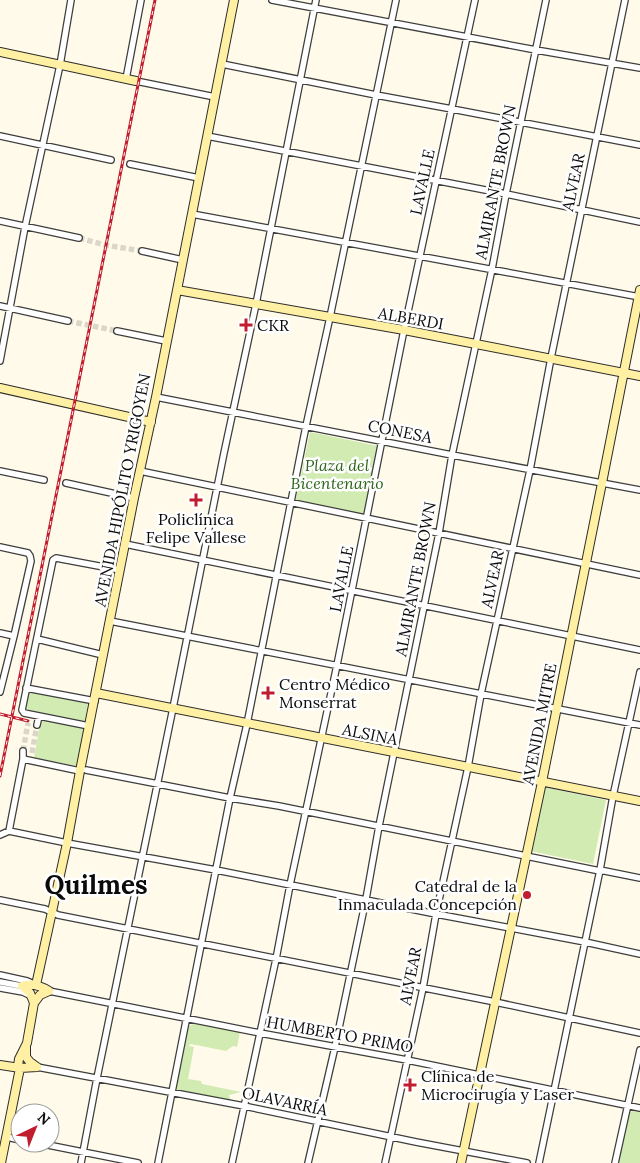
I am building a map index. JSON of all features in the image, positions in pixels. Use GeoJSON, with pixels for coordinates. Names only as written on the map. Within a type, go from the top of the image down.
{"type":"FeatureCollection","features":[{"type":"Feature","properties":{"kind":"main road","name":"AVENIDA HIPÓLITO YRIGOYEN"},"geometry":{"type":"LineString","coordinates":[[36,985],[83,770],[89,726],[234,0]]}},
{"type":"Feature","properties":{"kind":"main road"},"geometry":{"type":"LineString","coordinates":[[0,52],[138,81]]}},
{"type":"Feature","properties":{"kind":"main road","name":"ALBERDI"},"geometry":{"type":"LineString","coordinates":[[177,290],[404,330],[640,376]]}},
{"type":"Feature","properties":{"kind":"main road","name":"AVENIDA MITRE"},"geometry":{"type":"LineString","coordinates":[[461,1163],[542,782],[640,295]]}},
{"type":"Feature","properties":{"kind":"main road"},"geometry":{"type":"LineString","coordinates":[[0,388],[150,422]]}},
{"type":"Feature","properties":{"kind":"main road","name":"ALSINA"},"geometry":{"type":"LineString","coordinates":[[95,697],[173,708],[640,801]]}},
{"type":"Feature","properties":{"kind":"main road","name":"HUMBERTO PRIMO"},"geometry":{"type":"LineString","coordinates":[[19,986],[36,985],[49,991]]}},
{"type":"Feature","properties":{"kind":"main road"},"geometry":{"type":"LineString","coordinates":[[19,986],[27,990],[33,1000],[26,1057],[30,1062],[38,1066]]}},
{"type":"Feature","properties":{"kind":"main road"},"geometry":{"type":"LineString","coordinates":[[33,1000],[42,993],[49,991]]}},
{"type":"Feature","properties":{"kind":"main road"},"geometry":{"type":"LineString","coordinates":[[1,1163],[2,1148],[7,1137],[20,1068],[18,1066],[19,1061],[27,1043]]}},
{"type":"Feature","properties":{"kind":"main road","name":"OLAVARRÍA"},"geometry":{"type":"LineString","coordinates":[[0,1065],[20,1068],[38,1066]]}},
{"type":"Feature","properties":{"kind":"street"},"geometry":{"type":"LineString","coordinates":[[0,361],[60,64],[71,0]]}},
{"type":"Feature","properties":{"kind":"street"},"geometry":{"type":"LineString","coordinates":[[126,79],[141,0]]}},
{"type":"Feature","properties":{"kind":"street"},"geometry":{"type":"LineString","coordinates":[[272,0],[640,68]]}},
{"type":"Feature","properties":{"kind":"street"},"geometry":{"type":"LineString","coordinates":[[82,1163],[112,1003],[256,304],[316,0]]}},
{"type":"Feature","properties":{"kind":"street"},"geometry":{"type":"LineString","coordinates":[[158,1163],[306,426],[396,0]]}},
{"type":"Feature","properties":{"kind":"street","name":"LAVALLE"},"geometry":{"type":"LineString","coordinates":[[232,1163],[337,666],[404,330],[475,0]]}},
{"type":"Feature","properties":{"kind":"street","name":"ALMIRANTE BROWN"},"geometry":{"type":"LineString","coordinates":[[308,1163],[366,899],[439,532],[452,456],[546,0]]}},
{"type":"Feature","properties":{"kind":"street","name":"ALVEAR"},"geometry":{"type":"LineString","coordinates":[[385,1163],[423,988],[436,914],[468,767],[481,694],[530,470],[550,358],[625,0]]}},
{"type":"Feature","properties":{"kind":"street"},"geometry":{"type":"LineString","coordinates":[[222,64],[376,96],[640,145]]}},
{"type":"Feature","properties":{"kind":"street"},"geometry":{"type":"LineString","coordinates":[[138,81],[215,97]]}},
{"type":"Feature","properties":{"kind":"street"},"geometry":{"type":"LineString","coordinates":[[0,136],[110,160]]}},
{"type":"Feature","properties":{"kind":"street"},"geometry":{"type":"LineString","coordinates":[[207,136],[640,222]]}},
{"type":"Feature","properties":{"kind":"street"},"geometry":{"type":"LineString","coordinates":[[130,164],[199,178]]}},
{"type":"Feature","properties":{"kind":"street"},"geometry":{"type":"LineString","coordinates":[[192,214],[640,295]]}},
{"type":"Feature","properties":{"kind":"street"},"geometry":{"type":"LineString","coordinates":[[0,222],[78,238]]}},
{"type":"Feature","properties":{"kind":"street"},"geometry":{"type":"LineString","coordinates":[[142,251],[182,260]]}},
{"type":"Feature","properties":{"kind":"street"},"geometry":{"type":"LineString","coordinates":[[0,306],[68,321]]}},
{"type":"Feature","properties":{"kind":"street"},"geometry":{"type":"LineString","coordinates":[[117,332],[166,341]]}},
{"type":"Feature","properties":{"kind":"street","name":"CONESA"},"geometry":{"type":"LineString","coordinates":[[156,397],[452,456],[640,490]]}},
{"type":"Feature","properties":{"kind":"street"},"geometry":{"type":"LineString","coordinates":[[0,471],[44,480]]}},
{"type":"Feature","properties":{"kind":"street"},"geometry":{"type":"LineString","coordinates":[[140,472],[640,574]]}},
{"type":"Feature","properties":{"kind":"street"},"geometry":{"type":"LineString","coordinates":[[66,484],[134,498]]}},
{"type":"Feature","properties":{"kind":"street"},"geometry":{"type":"LineString","coordinates":[[125,544],[640,650]]}},
{"type":"Feature","properties":{"kind":"street"},"geometry":{"type":"LineString","coordinates":[[0,547],[28,552],[30,556],[14,636],[0,692]]}},
{"type":"Feature","properties":{"kind":"street"},"geometry":{"type":"LineString","coordinates":[[89,726],[39,716],[29,718],[22,712],[26,688],[53,560],[56,558],[120,570]]}},
{"type":"Feature","properties":{"kind":"street"},"geometry":{"type":"LineString","coordinates":[[110,620],[640,725]]}},
{"type":"Feature","properties":{"kind":"street"},"geometry":{"type":"LineString","coordinates":[[0,633],[14,636]]}},
{"type":"Feature","properties":{"kind":"street"},"geometry":{"type":"LineString","coordinates":[[37,639],[103,655]]}},
{"type":"Feature","properties":{"kind":"street"},"geometry":{"type":"LineString","coordinates":[[539,1163],[640,672]]}},
{"type":"Feature","properties":{"kind":"street"},"geometry":{"type":"LineString","coordinates":[[26,688],[95,697]]}},
{"type":"Feature","properties":{"kind":"street"},"geometry":{"type":"LineString","coordinates":[[37,725],[39,716]]}},
{"type":"Feature","properties":{"kind":"street"},"geometry":{"type":"LineString","coordinates":[[9,831],[23,752]]}},
{"type":"Feature","properties":{"kind":"street"},"geometry":{"type":"LineString","coordinates":[[31,760],[32,753]]}},
{"type":"Feature","properties":{"kind":"street"},"geometry":{"type":"LineString","coordinates":[[23,759],[305,811],[640,878]]}},
{"type":"Feature","properties":{"kind":"street"},"geometry":{"type":"LineString","coordinates":[[0,835],[9,831],[366,899],[640,954]]}},
{"type":"Feature","properties":{"kind":"street"},"geometry":{"type":"LineString","coordinates":[[0,900],[45,909],[58,915],[570,1017],[640,1033]]}},
{"type":"Feature","properties":{"kind":"street","name":"HUMBERTO PRIMO"},"geometry":{"type":"LineString","coordinates":[[0,975],[36,985]]}},
{"type":"Feature","properties":{"kind":"street"},"geometry":{"type":"LineString","coordinates":[[0,982],[19,986]]}},
{"type":"Feature","properties":{"kind":"street"},"geometry":{"type":"LineString","coordinates":[[0,988],[23,992],[33,1000]]}},
{"type":"Feature","properties":{"kind":"street","name":"HUMBERTO PRIMO"},"geometry":{"type":"LineString","coordinates":[[49,991],[407,1060],[640,1108]]}},
{"type":"Feature","properties":{"kind":"street"},"geometry":{"type":"LineString","coordinates":[[615,1163],[640,1050]]}},
{"type":"Feature","properties":{"kind":"street","name":"OLAVARRÍA"},"geometry":{"type":"LineString","coordinates":[[38,1066],[527,1163]]}},
{"type":"Feature","properties":{"kind":"street"},"geometry":{"type":"LineString","coordinates":[[60,1147],[138,1163]]}},
{"type":"Feature","properties":{"kind":"green space","name":"Plaza del Bicentenario"},"geometry":{"type":"Polygon","coordinates":[[[310,432],[378,446],[364,517],[295,503],[310,432]]]}},
{"type":"Feature","properties":{"kind":"green space"},"geometry":{"type":"Polygon","coordinates":[[[27,691],[88,702],[85,722],[24,711],[27,691]]]}},
{"type":"Feature","properties":{"kind":"green space"},"geometry":{"type":"Polygon","coordinates":[[[41,719],[84,727],[77,766],[34,758],[41,719]]]}},
{"type":"Feature","properties":{"kind":"green space"},"geometry":{"type":"Polygon","coordinates":[[[543,787],[606,800],[593,864],[530,851],[543,787]]]}},
{"type":"Feature","properties":{"kind":"green space"},"geometry":{"type":"Polygon","coordinates":[[[196,1023],[240,1032],[237,1047],[233,1046],[226,1051],[189,1045],[194,1047],[188,1079],[201,1081],[202,1084],[241,1092],[229,1095],[231,1102],[179,1092],[175,1086],[187,1028],[196,1023]]]}},
{"type":"Feature","properties":{"kind":"green space"},"geometry":{"type":"Polygon","coordinates":[[[635,1110],[640,1111],[640,1163],[618,1163],[629,1113],[635,1110]]]}},
{"type":"Feature","properties":{"kind":"tunnel"},"geometry":{"type":"LineString","coordinates":[[79,238],[105,245],[142,251]]}},
{"type":"Feature","properties":{"kind":"tunnel"},"geometry":{"type":"LineString","coordinates":[[68,321],[117,331]]}},
{"type":"Feature","properties":{"kind":"tunnel"},"geometry":{"type":"LineString","coordinates":[[23,751],[28,723]]}},
{"type":"Feature","properties":{"kind":"tunnel"},"geometry":{"type":"LineString","coordinates":[[32,753],[37,725]]}},
{"type":"Feature","properties":{"kind":"railway"},"geometry":{"type":"LineString","coordinates":[[0,776],[155,0]]}},
{"type":"Feature","properties":{"kind":"railway"},"geometry":{"type":"LineString","coordinates":[[0,714],[28,721]]}},
{"type":"Feature","properties":{"kind":"place","name":"CKR"},"geometry":{"type":"Point","coordinates":[246,325]}},
{"type":"Feature","properties":{"kind":"place","name":"Policlínica Felipe Vallese"},"geometry":{"type":"Point","coordinates":[196,500]}},
{"type":"Feature","properties":{"kind":"place","name":"Centro Médico Monserrat"},"geometry":{"type":"Point","coordinates":[268,693]}},
{"type":"Feature","properties":{"kind":"place","name":"Catedral de la Inmaculada Concepción"},"geometry":{"type":"Point","coordinates":[527,895]}},
{"type":"Feature","properties":{"kind":"place","name":"Clínica de Microcirugía y Laser"},"geometry":{"type":"Point","coordinates":[410,1085]}},
{"type":"Feature","properties":{"kind":"district","name":"Quilmes"},"geometry":{"type":"Point","coordinates":[96,885]}}]}
